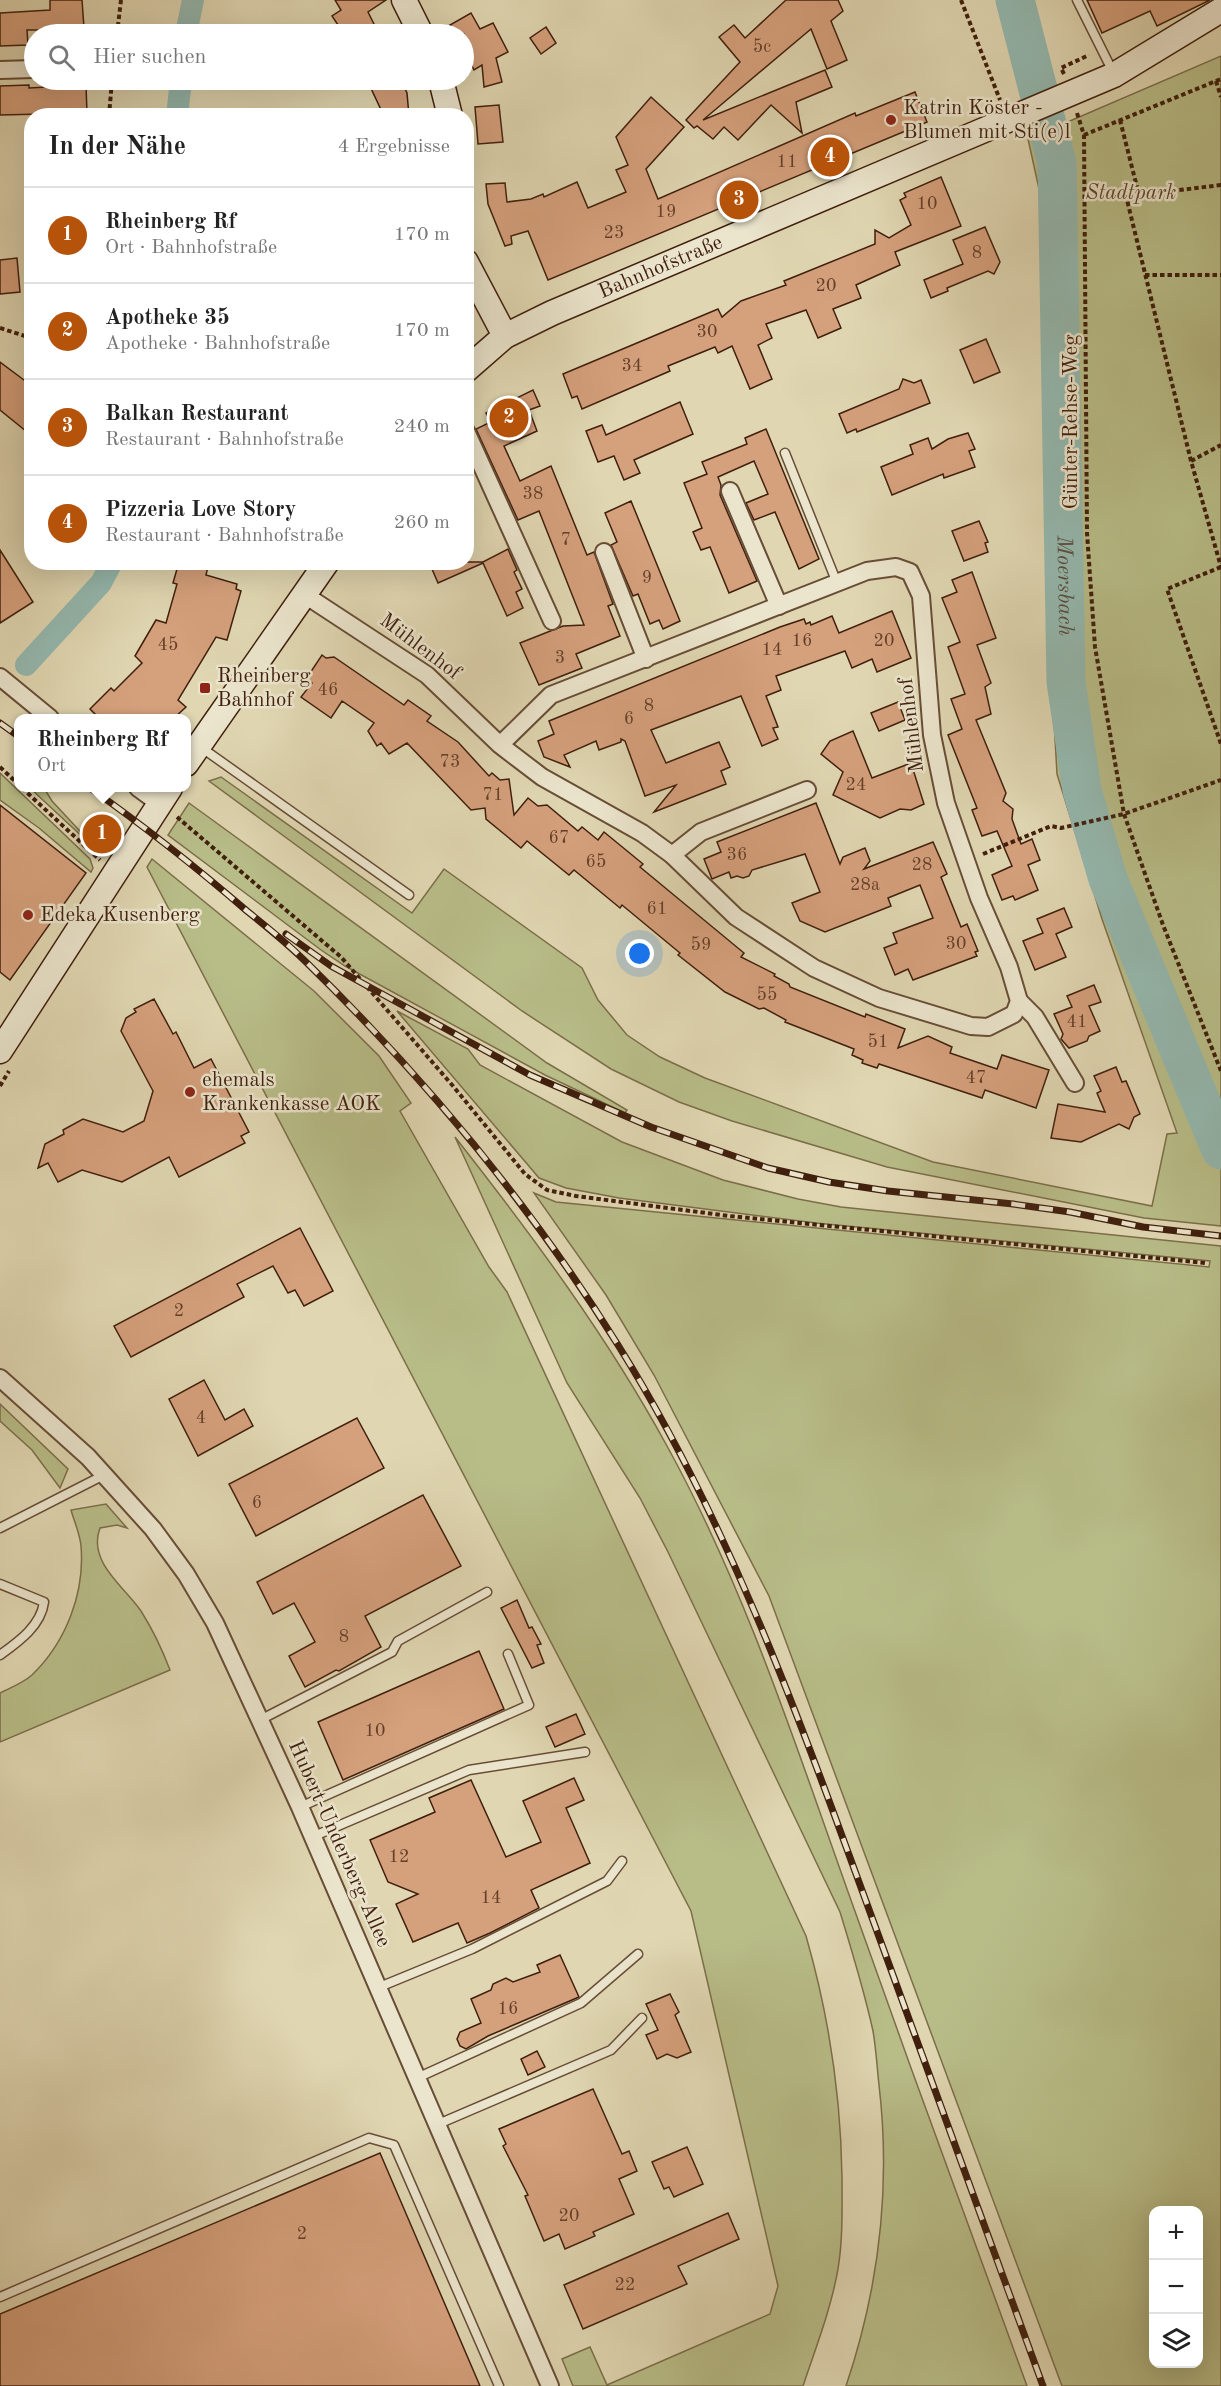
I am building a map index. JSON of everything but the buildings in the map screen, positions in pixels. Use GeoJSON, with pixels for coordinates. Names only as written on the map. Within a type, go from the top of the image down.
{"type":"FeatureCollection","features":[{"type":"Feature","properties":{"kind":"street"},"geometry":{"type":"LineString","coordinates":[[407,1],[417,24]]}},
{"type":"Feature","properties":{"kind":"street","name":"Bahnhofstraße"},"geometry":{"type":"LineString","coordinates":[[474,363],[505,336],[552,314],[1114,75],[1221,10]]}},
{"type":"Feature","properties":{"kind":"street"},"geometry":{"type":"LineString","coordinates":[[0,70],[24,69]]}},
{"type":"Feature","properties":{"kind":"street"},"geometry":{"type":"LineString","coordinates":[[444,90],[448,108]]}},
{"type":"Feature","properties":{"kind":"street"},"geometry":{"type":"LineString","coordinates":[[474,277],[505,336]]}},
{"type":"Feature","properties":{"kind":"street"},"geometry":{"type":"LineString","coordinates":[[474,449],[552,621]]}},
{"type":"Feature","properties":{"kind":"street"},"geometry":{"type":"LineString","coordinates":[[730,491],[779,606]]}},
{"type":"Feature","properties":{"kind":"street"},"geometry":{"type":"LineString","coordinates":[[604,552],[646,659]]}},
{"type":"Feature","properties":{"kind":"street","name":"Mühlenhof"},"geometry":{"type":"LineString","coordinates":[[500,745],[551,694],[646,659],[867,571],[896,567],[910,572],[921,596],[932,735],[946,803],[966,861],[1009,967],[1019,1000],[1035,1017],[1075,1083]]}},
{"type":"Feature","properties":{"kind":"street"},"geometry":{"type":"LineString","coordinates":[[192,755],[321,570]]}},
{"type":"Feature","properties":{"kind":"street","name":"Mühlenhof"},"geometry":{"type":"LineString","coordinates":[[304,595],[427,675],[500,745],[542,777],[642,833],[672,855],[736,917],[772,943],[814,968],[879,998],[971,1026],[988,1027],[1014,1014],[1019,1000]]}},
{"type":"Feature","properties":{"kind":"street"},"geometry":{"type":"LineString","coordinates":[[0,677],[45,714]]}},
{"type":"Feature","properties":{"kind":"street"},"geometry":{"type":"LineString","coordinates":[[672,855],[701,832],[807,790]]}},
{"type":"Feature","properties":{"kind":"street"},"geometry":{"type":"LineString","coordinates":[[0,1051],[165,796]]}},
{"type":"Feature","properties":{"kind":"street","name":"Hubert-Underberg-Allee"},"geometry":{"type":"LineString","coordinates":[[0,1378],[88,1456],[153,1529],[186,1574],[215,1623],[300,1807],[550,2386]]}},
{"type":"Feature","properties":{"kind":"lane"},"geometry":{"type":"LineString","coordinates":[[1077,0],[1114,75]]}},
{"type":"Feature","properties":{"kind":"lane"},"geometry":{"type":"LineString","coordinates":[[785,453],[837,583]]}},
{"type":"Feature","properties":{"kind":"lane"},"geometry":{"type":"LineString","coordinates":[[192,755],[409,895]]}},
{"type":"Feature","properties":{"kind":"lane"},"geometry":{"type":"LineString","coordinates":[[0,1528],[104,1475]]}},
{"type":"Feature","properties":{"kind":"lane"},"geometry":{"type":"LineString","coordinates":[[0,1584],[44,1602],[43,1613],[24,1637],[0,1655]]}},
{"type":"Feature","properties":{"kind":"lane"},"geometry":{"type":"LineString","coordinates":[[260,1720],[392,1652],[398,1641],[487,1592]]}},
{"type":"Feature","properties":{"kind":"lane"},"geometry":{"type":"LineString","coordinates":[[300,1807],[529,1705],[508,1654]]}},
{"type":"Feature","properties":{"kind":"lane"},"geometry":{"type":"LineString","coordinates":[[312,1837],[469,1770],[585,1752]]}},
{"type":"Feature","properties":{"kind":"lane"},"geometry":{"type":"LineString","coordinates":[[377,1988],[472,1949],[607,1881],[622,1861]]}},
{"type":"Feature","properties":{"kind":"lane"},"geometry":{"type":"LineString","coordinates":[[416,2078],[581,2003],[638,1954]]}},
{"type":"Feature","properties":{"kind":"lane"},"geometry":{"type":"LineString","coordinates":[[436,2125],[611,2050],[642,2018]]}},
{"type":"Feature","properties":{"kind":"lane"},"geometry":{"type":"LineString","coordinates":[[0,2297],[369,2138],[394,2145],[499,2386]]}},
{"type":"Feature","properties":{"kind":"path"},"geometry":{"type":"LineString","coordinates":[[118,24],[121,0]]}},
{"type":"Feature","properties":{"kind":"path"},"geometry":{"type":"LineString","coordinates":[[961,0],[1016,117]]}},
{"type":"Feature","properties":{"kind":"path"},"geometry":{"type":"LineString","coordinates":[[1070,94],[1061,68],[1090,54],[1086,44]]}},
{"type":"Feature","properties":{"kind":"path"},"geometry":{"type":"LineString","coordinates":[[1084,135],[1221,79]]}},
{"type":"Feature","properties":{"kind":"path"},"geometry":{"type":"LineString","coordinates":[[1216,81],[1221,97]]}},
{"type":"Feature","properties":{"kind":"path"},"geometry":{"type":"LineString","coordinates":[[110,108],[111,90]]}},
{"type":"Feature","properties":{"kind":"path","name":"Günter-Rehse-Weg"},"geometry":{"type":"LineString","coordinates":[[1070,94],[1084,135],[1087,532],[1095,647],[1124,814],[1163,925],[1221,1071]]}},
{"type":"Feature","properties":{"kind":"path"},"geometry":{"type":"LineString","coordinates":[[1120,120],[1139,195]]}},
{"type":"Feature","properties":{"kind":"path"},"geometry":{"type":"LineString","coordinates":[[1221,185],[1139,195],[1127,200],[1191,461],[1221,567],[1167,589],[1221,744]]}},
{"type":"Feature","properties":{"kind":"path"},"geometry":{"type":"LineString","coordinates":[[1145,275],[1221,275]]}},
{"type":"Feature","properties":{"kind":"path"},"geometry":{"type":"LineString","coordinates":[[0,328],[24,336]]}},
{"type":"Feature","properties":{"kind":"path"},"geometry":{"type":"LineString","coordinates":[[1191,461],[1221,445]]}},
{"type":"Feature","properties":{"kind":"path"},"geometry":{"type":"LineString","coordinates":[[0,767],[14,780]]}},
{"type":"Feature","properties":{"kind":"path"},"geometry":{"type":"LineString","coordinates":[[966,861],[1051,826],[1061,828],[1124,814],[1221,780]]}},
{"type":"Feature","properties":{"kind":"path"},"geometry":{"type":"LineString","coordinates":[[26,792],[116,874]]}},
{"type":"Feature","properties":{"kind":"path"},"geometry":{"type":"LineString","coordinates":[[165,796],[341,957],[423,1050],[525,1174],[547,1190],[576,1197],[729,1216],[1205,1263]]}},
{"type":"Feature","properties":{"kind":"green space","name":"Stadtpark"},"geometry":{"type":"Polygon","coordinates":[[[1221,56],[1221,1226],[1144,1218],[887,1167],[732,1121],[679,1102],[611,1069],[522,1011],[209,781],[221,777],[412,913],[444,869],[582,968],[598,1000],[627,1035],[660,1057],[705,1078],[933,1162],[1152,1206],[1167,1134],[1177,1133],[1102,919],[1057,774],[1047,597],[1049,301],[1043,207],[1028,139],[1221,56]]]}},
{"type":"Feature","properties":{"kind":"green space"},"geometry":{"type":"Polygon","coordinates":[[[0,773],[14,786],[14,792],[20,792],[90,859],[93,868],[91,872],[39,828],[0,800],[0,773]]]}},
{"type":"Feature","properties":{"kind":"green space"},"geometry":{"type":"Polygon","coordinates":[[[34,792],[46,792],[102,855],[34,792]]]}},
{"type":"Feature","properties":{"kind":"green space"},"geometry":{"type":"Polygon","coordinates":[[[189,803],[547,1063],[627,1110],[625,1113],[545,1075],[345,966],[321,950],[168,835],[189,803]]]}},
{"type":"Feature","properties":{"kind":"green space"},"geometry":{"type":"Polygon","coordinates":[[[152,859],[314,991],[379,1056],[411,1103],[400,1111],[489,1267],[507,1292],[806,1936],[827,2026],[836,2086],[841,2147],[842,2212],[841,2246],[835,2284],[803,2386],[573,2386],[562,2359],[590,2347],[607,2385],[770,2314],[778,2286],[691,1911],[147,867],[152,859]]]}},
{"type":"Feature","properties":{"kind":"green space"},"geometry":{"type":"Polygon","coordinates":[[[397,1011],[468,1049],[480,1065],[622,1142],[723,1180],[841,1207],[1221,1246],[1221,2386],[1062,2386],[769,1596],[654,1375],[606,1295],[534,1193],[556,1202],[1209,1267],[1210,1261],[816,1223],[619,1198],[566,1188],[539,1178],[397,1011]]]}},
{"type":"Feature","properties":{"kind":"green space"},"geometry":{"type":"Polygon","coordinates":[[[455,1137],[540,1249],[619,1365],[667,1446],[720,1553],[787,1720],[1027,2386],[846,2386],[867,2312],[874,2275],[883,2199],[884,2161],[873,2031],[840,1912],[668,1552],[640,1498],[567,1383],[455,1137]]]}},
{"type":"Feature","properties":{"kind":"green space"},"geometry":{"type":"Polygon","coordinates":[[[0,1404],[68,1469],[60,1488],[32,1450],[0,1421],[0,1404]]]}},
{"type":"Feature","properties":{"kind":"green space"},"geometry":{"type":"Polygon","coordinates":[[[106,1504],[127,1528],[117,1525],[100,1528],[97,1540],[103,1563],[141,1611],[170,1670],[0,1742],[0,1693],[28,1678],[44,1662],[55,1648],[71,1616],[80,1581],[81,1546],[71,1510],[106,1504]]]}},
{"type":"Feature","properties":{"kind":"waterway"},"geometry":{"type":"LineString","coordinates":[[188,24],[193,0]]}},
{"type":"Feature","properties":{"kind":"waterway","name":"Moersbach"},"geometry":{"type":"LineString","coordinates":[[1015,0],[1057,163],[1066,682],[1082,790],[1108,879],[1221,1150]]}},
{"type":"Feature","properties":{"kind":"waterway"},"geometry":{"type":"LineString","coordinates":[[178,108],[180,90]]}},
{"type":"Feature","properties":{"kind":"waterway"},"geometry":{"type":"LineString","coordinates":[[26,665],[101,583],[108,570]]}},
{"type":"Feature","properties":{"kind":"railway"},"geometry":{"type":"LineString","coordinates":[[0,723],[14,733]]}},
{"type":"Feature","properties":{"kind":"railway"},"geometry":{"type":"LineString","coordinates":[[96,792],[170,848],[277,935],[392,1050],[512,1192],[549,1242],[618,1345],[692,1476],[755,1612],[811,1752],[1043,2386]]}},
{"type":"Feature","properties":{"kind":"railway"},"geometry":{"type":"LineString","coordinates":[[286,934],[331,966],[530,1075],[651,1127],[768,1168],[829,1182],[888,1191],[1013,1204],[1070,1212],[1143,1227],[1221,1236]]}},
{"type":"Feature","properties":{"kind":"place","name":"Katrin Köster - Blumen mit Sti(e)l"},"geometry":{"type":"Point","coordinates":[891,120]}},
{"type":"Feature","properties":{"kind":"place","name":"Pizzeria Love Story"},"geometry":{"type":"Point","coordinates":[830,157]}},
{"type":"Feature","properties":{"kind":"place","name":"Balkan Restaurant"},"geometry":{"type":"Point","coordinates":[739,200]}},
{"type":"Feature","properties":{"kind":"place","name":"Apotheke 35"},"geometry":{"type":"Point","coordinates":[509,418]}},
{"type":"Feature","properties":{"kind":"place","name":"Rheinberg Bahnhof"},"geometry":{"type":"Point","coordinates":[205,688]}},
{"type":"Feature","properties":{"kind":"place","name":"Rheinberg Rf"},"geometry":{"type":"Point","coordinates":[102,834]}},
{"type":"Feature","properties":{"kind":"place","name":"Edeka Kusenberg"},"geometry":{"type":"Point","coordinates":[28,915]}},
{"type":"Feature","properties":{"kind":"place","name":"ehemals Krankenkasse AOK"},"geometry":{"type":"Point","coordinates":[190,1092]}}]}
